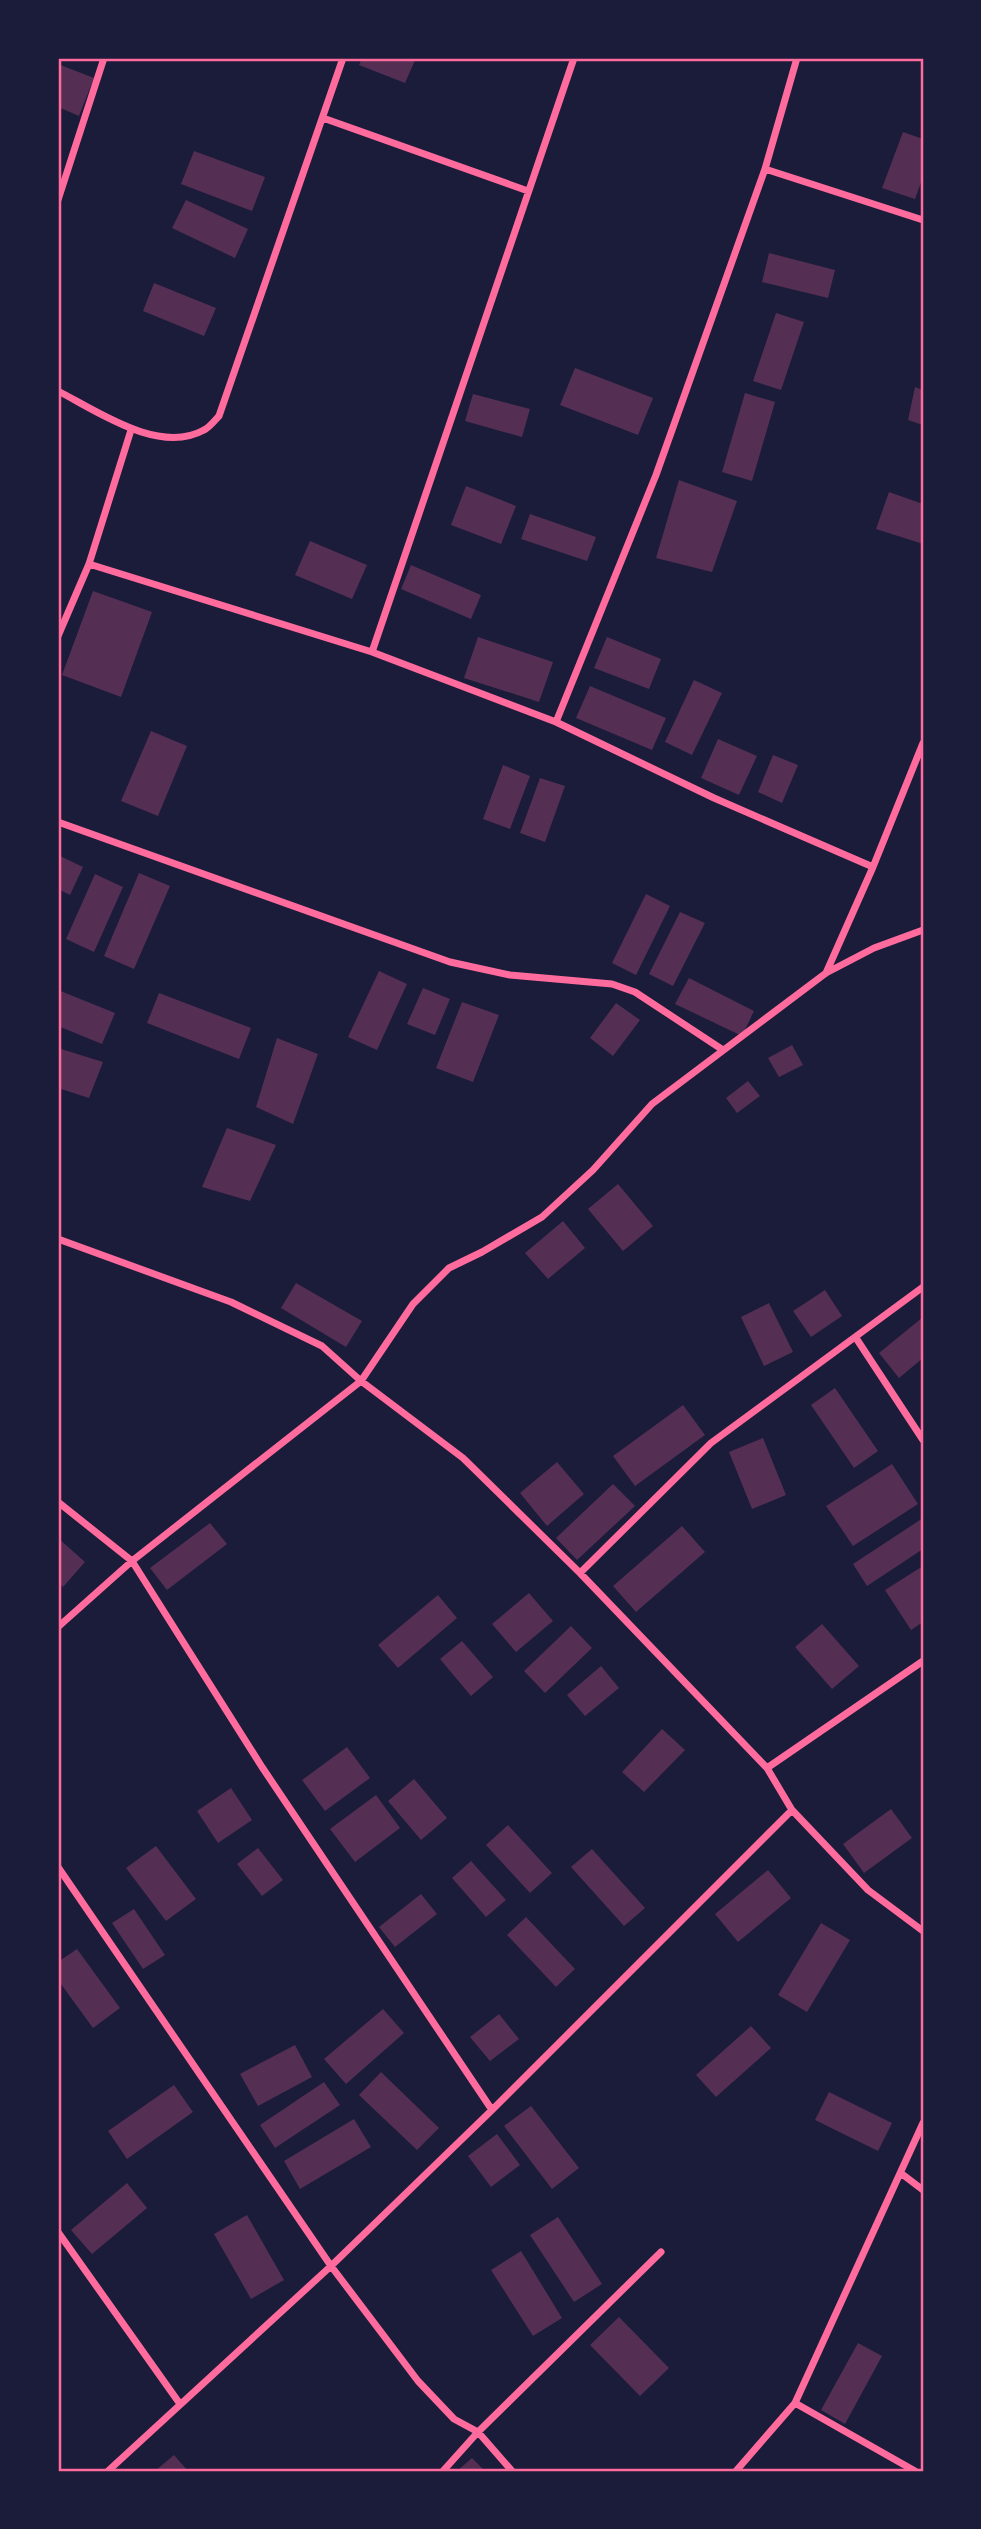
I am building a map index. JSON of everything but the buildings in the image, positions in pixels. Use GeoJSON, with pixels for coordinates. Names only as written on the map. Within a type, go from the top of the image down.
{"type":"FeatureCollection","features":[{"type":"Feature","properties":{"kind":"street"},"geometry":{"type":"LineString","coordinates":[[58,200],[104,58]]}},
{"type":"Feature","properties":{"kind":"street"},"geometry":{"type":"LineString","coordinates":[[58,391],[131,430],[165,437],[192,435],[206,429],[219,416],[344,58]]}},
{"type":"Feature","properties":{"kind":"street"},"geometry":{"type":"LineString","coordinates":[[372,652],[574,58]]}},
{"type":"Feature","properties":{"kind":"street"},"geometry":{"type":"LineString","coordinates":[[556,722],[656,475],[765,169],[797,58]]}},
{"type":"Feature","properties":{"kind":"street"},"geometry":{"type":"LineString","coordinates":[[323,118],[528,191]]}},
{"type":"Feature","properties":{"kind":"street"},"geometry":{"type":"LineString","coordinates":[[765,169],[923,220]]}},
{"type":"Feature","properties":{"kind":"street"},"geometry":{"type":"LineString","coordinates":[[58,636],[89,564],[131,430]]}},
{"type":"Feature","properties":{"kind":"street"},"geometry":{"type":"LineString","coordinates":[[89,564],[372,652],[556,722],[714,798],[873,867]]}},
{"type":"Feature","properties":{"kind":"street"},"geometry":{"type":"LineString","coordinates":[[825,973],[873,867],[923,743]]}},
{"type":"Feature","properties":{"kind":"street"},"geometry":{"type":"LineString","coordinates":[[58,822],[450,962],[510,975],[611,984],[635,992],[723,1050]]}},
{"type":"Feature","properties":{"kind":"street"},"geometry":{"type":"LineString","coordinates":[[58,1627],[132,1561],[361,1381],[414,1304],[449,1268],[542,1217],[593,1170],[652,1104],[825,973],[874,948],[923,930]]}},
{"type":"Feature","properties":{"kind":"street"},"geometry":{"type":"LineString","coordinates":[[58,1239],[231,1302],[322,1346],[361,1381],[463,1458],[580,1573],[767,1768],[792,1810],[868,1891],[923,1931]]}},
{"type":"Feature","properties":{"kind":"street"},"geometry":{"type":"LineString","coordinates":[[580,1573],[711,1443],[923,1287]]}},
{"type":"Feature","properties":{"kind":"street"},"geometry":{"type":"LineString","coordinates":[[856,1338],[923,1440]]}},
{"type":"Feature","properties":{"kind":"street"},"geometry":{"type":"LineString","coordinates":[[58,1502],[132,1561],[262,1767],[492,2110]]}},
{"type":"Feature","properties":{"kind":"street"},"geometry":{"type":"LineString","coordinates":[[767,1768],[923,1661]]}},
{"type":"Feature","properties":{"kind":"street"},"geometry":{"type":"LineString","coordinates":[[108,2471],[331,2266],[492,2110],[792,1810]]}},
{"type":"Feature","properties":{"kind":"street"},"geometry":{"type":"LineString","coordinates":[[58,1867],[331,2266],[418,2381],[454,2418],[478,2432],[512,2471]]}},
{"type":"Feature","properties":{"kind":"street"},"geometry":{"type":"LineString","coordinates":[[736,2471],[796,2403],[923,2123]]}},
{"type":"Feature","properties":{"kind":"street"},"geometry":{"type":"LineString","coordinates":[[902,2174],[923,2190]]}},
{"type":"Feature","properties":{"kind":"street"},"geometry":{"type":"LineString","coordinates":[[58,2232],[180,2404]]}},
{"type":"Feature","properties":{"kind":"street"},"geometry":{"type":"LineString","coordinates":[[443,2471],[478,2432],[661,2252]]}},
{"type":"Feature","properties":{"kind":"street"},"geometry":{"type":"LineString","coordinates":[[796,2403],[915,2471]]}}]}
